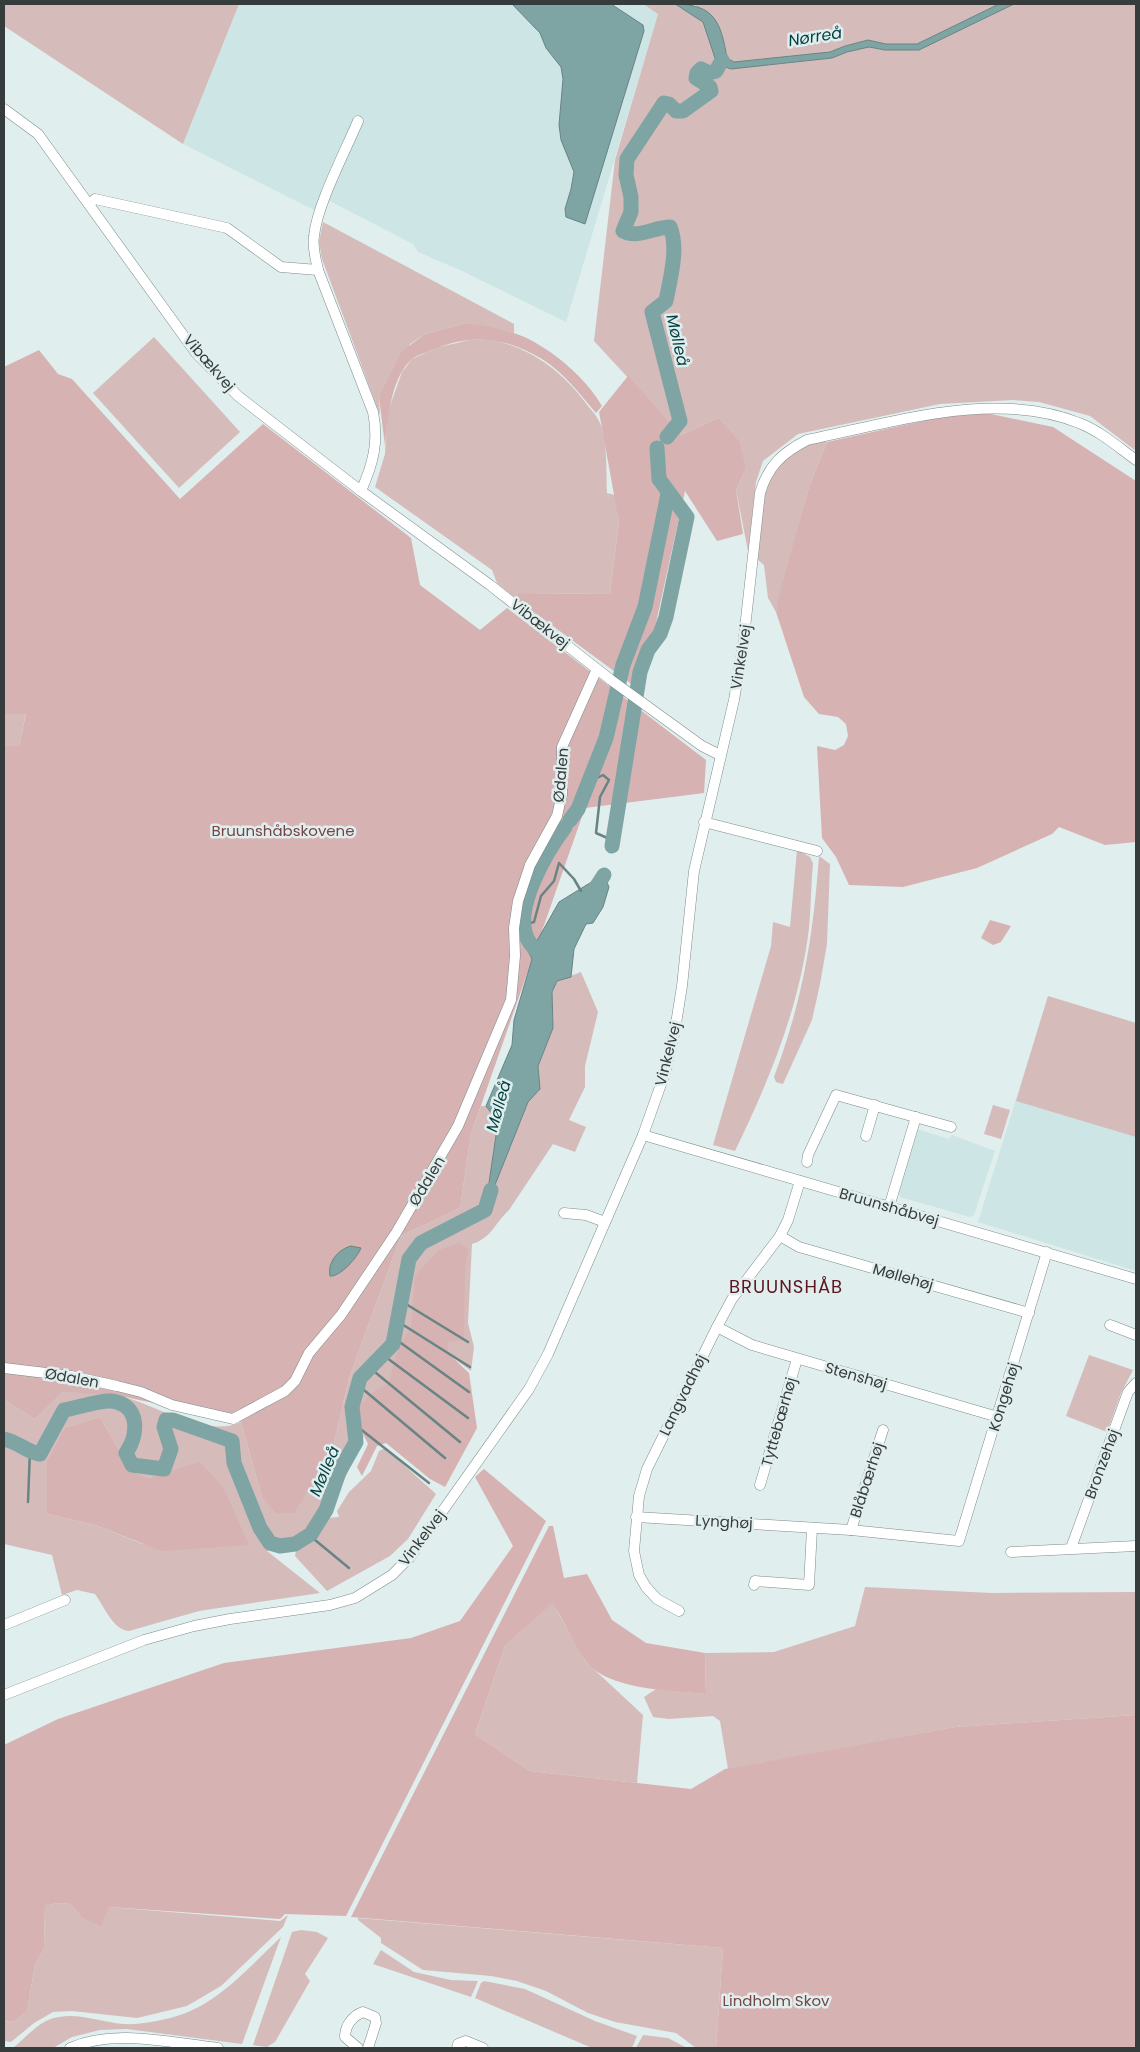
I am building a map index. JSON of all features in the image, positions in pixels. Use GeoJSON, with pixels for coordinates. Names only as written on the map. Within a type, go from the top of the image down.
{"type":"FeatureCollection","features":[{"type":"Feature","properties":{"kind":"street","name":"Vibækvej"},"geometry":{"type":"LineString","coordinates":[[4,110],[38,134],[196,353],[238,396],[361,491],[490,585],[611,680],[702,746],[720,755]]}},
{"type":"Feature","properties":{"kind":"street"},"geometry":{"type":"LineString","coordinates":[[358,121],[326,199],[314,236],[318,270],[373,412],[376,427],[374,457],[361,491]]}},
{"type":"Feature","properties":{"kind":"street"},"geometry":{"type":"LineString","coordinates":[[89,204],[95,198],[227,228],[281,266],[318,270]]}},
{"type":"Feature","properties":{"kind":"street","name":"Vinkelvej"},"geometry":{"type":"LineString","coordinates":[[4,1695],[144,1640],[230,1619],[330,1605],[355,1598],[392,1575],[410,1557],[530,1389],[548,1354],[643,1134],[664,1073],[675,1030],[689,902],[704,822],[734,700],[743,646],[760,493],[765,476],[776,460],[788,450],[807,440],[954,411],[1018,410],[1051,414],[1080,423],[1105,437],[1136,460]]}},
{"type":"Feature","properties":{"kind":"street","name":"Ødalen"},"geometry":{"type":"LineString","coordinates":[[4,1368],[71,1376],[117,1386],[141,1392],[180,1407],[233,1419],[285,1391],[295,1381],[309,1353],[341,1314],[396,1233],[458,1126],[511,1000],[515,956],[514,928],[518,901],[530,865],[557,816],[562,794],[562,747],[597,669]]}},
{"type":"Feature","properties":{"kind":"street"},"geometry":{"type":"LineString","coordinates":[[704,822],[817,851]]}},
{"type":"Feature","properties":{"kind":"street"},"geometry":{"type":"LineString","coordinates":[[807,1162],[808,1155],[836,1095],[951,1127]]}},
{"type":"Feature","properties":{"kind":"street"},"geometry":{"type":"LineString","coordinates":[[866,1136],[875,1105]]}},
{"type":"Feature","properties":{"kind":"street"},"geometry":{"type":"LineString","coordinates":[[889,1207],[916,1117]]}},
{"type":"Feature","properties":{"kind":"street","name":"Bruunshåbvej"},"geometry":{"type":"LineString","coordinates":[[643,1134],[800,1182],[1136,1279]]}},
{"type":"Feature","properties":{"kind":"street","name":"Langvadhøj"},"geometry":{"type":"LineString","coordinates":[[679,1611],[657,1599],[646,1588],[639,1575],[634,1551],[636,1517],[647,1470],[732,1299],[780,1236],[788,1220],[800,1182]]}},
{"type":"Feature","properties":{"kind":"street"},"geometry":{"type":"LineString","coordinates":[[564,1213],[586,1215],[605,1222]]}},
{"type":"Feature","properties":{"kind":"street","name":"Møllehøj"},"geometry":{"type":"LineString","coordinates":[[780,1236],[799,1247],[1029,1313]]}},
{"type":"Feature","properties":{"kind":"street","name":"Kongehøj"},"geometry":{"type":"LineString","coordinates":[[959,1541],[1047,1252]]}},
{"type":"Feature","properties":{"kind":"street"},"geometry":{"type":"LineString","coordinates":[[1110,1325],[1136,1335]]}},
{"type":"Feature","properties":{"kind":"street","name":"Stenshøj"},"geometry":{"type":"LineString","coordinates":[[717,1327],[752,1345],[998,1417]]}},
{"type":"Feature","properties":{"kind":"street","name":"Tyttebærhøj"},"geometry":{"type":"LineString","coordinates":[[760,1486],[797,1359]]}},
{"type":"Feature","properties":{"kind":"street","name":"Bronzehøj"},"geometry":{"type":"LineString","coordinates":[[1071,1548],[1128,1392],[1136,1383]]}},
{"type":"Feature","properties":{"kind":"street","name":"Blåbærhøj"},"geometry":{"type":"LineString","coordinates":[[851,1530],[883,1430]]}},
{"type":"Feature","properties":{"kind":"street","name":"Lynghøj"},"geometry":{"type":"LineString","coordinates":[[636,1517],[851,1530],[959,1541]]}},
{"type":"Feature","properties":{"kind":"street"},"geometry":{"type":"LineString","coordinates":[[754,1585],[755,1581],[808,1584],[812,1529]]}},
{"type":"Feature","properties":{"kind":"street"},"geometry":{"type":"LineString","coordinates":[[1011,1552],[1136,1546]]}},
{"type":"Feature","properties":{"kind":"street"},"geometry":{"type":"LineString","coordinates":[[4,1626],[65,1600]]}},
{"type":"Feature","properties":{"kind":"street"},"geometry":{"type":"LineString","coordinates":[[358,2048],[346,2037],[345,2030],[355,2015],[363,2012],[375,2017],[376,2023],[368,2048]]}},
{"type":"Feature","properties":{"kind":"street"},"geometry":{"type":"LineString","coordinates":[[70,2048],[86,2043],[127,2038],[218,2048]]}},
{"type":"Feature","properties":{"kind":"street"},"geometry":{"type":"LineString","coordinates":[[457,2048],[458,2044],[466,2041],[483,2048]]}},
{"type":"Feature","properties":{"kind":"shaded area"},"geometry":{"type":"Polygon","coordinates":[[[4,4],[239,4],[183,144],[4,26],[4,4]]]}},
{"type":"Feature","properties":{"kind":"shaded area"},"geometry":{"type":"Polygon","coordinates":[[[239,4],[643,4],[658,14],[566,322],[460,270],[418,252],[413,244],[320,196],[314,210],[183,144],[239,4]]]}},
{"type":"Feature","properties":{"kind":"shaded area"},"geometry":{"type":"Polygon","coordinates":[[[643,4],[674,4],[703,22],[717,64],[731,69],[832,58],[869,47],[885,50],[919,50],[1014,4],[1136,4],[1136,451],[1090,416],[1039,402],[1013,400],[940,404],[798,434],[763,461],[756,482],[748,551],[736,490],[746,469],[718,418],[681,435],[594,341],[615,160],[658,14],[643,4]]]}},
{"type":"Feature","properties":{"kind":"shaded area"},"geometry":{"type":"Polygon","coordinates":[[[694,4],[999,4],[917,44],[886,44],[868,40],[831,52],[734,62],[727,58],[721,32],[715,21],[694,4]]]}},
{"type":"Feature","properties":{"kind":"shaded area"},"geometry":{"type":"Polygon","coordinates":[[[323,222],[514,324],[514,333],[466,323],[425,334],[410,344],[379,397],[380,415],[322,259],[319,242],[323,222]]]}},
{"type":"Feature","properties":{"kind":"shaded area"},"geometry":{"type":"Polygon","coordinates":[[[154,337],[240,432],[179,488],[93,393],[154,337]]]}},
{"type":"Feature","properties":{"kind":"shaded area"},"geometry":{"type":"Polygon","coordinates":[[[488,339],[517,348],[542,361],[565,379],[599,421],[605,446],[607,493],[615,495],[619,522],[610,594],[518,593],[515,598],[497,583],[492,570],[375,487],[385,454],[387,414],[402,372],[412,359],[439,347],[470,340],[488,339]]]}},
{"type":"Feature","properties":{"kind":"shaded area"},"geometry":{"type":"Polygon","coordinates":[[[823,440],[827,442],[809,487],[776,612],[768,598],[764,565],[758,560],[761,513],[768,483],[775,470],[785,458],[801,448],[823,440]]]}},
{"type":"Feature","properties":{"kind":"shaded area"},"geometry":{"type":"Polygon","coordinates":[[[26,713],[19,746],[4,746],[4,714],[26,713]]]}},
{"type":"Feature","properties":{"kind":"shaded area"},"geometry":{"type":"Polygon","coordinates":[[[797,850],[810,857],[813,863],[809,928],[805,957],[791,1014],[771,1070],[735,1151],[713,1145],[771,946],[773,922],[790,927],[797,850]]]}},
{"type":"Feature","properties":{"kind":"shaded area"},"geometry":{"type":"Polygon","coordinates":[[[819,856],[830,864],[827,944],[812,1020],[783,1084],[776,1082],[774,1077],[792,1021],[805,968],[814,914],[819,856]]]}},
{"type":"Feature","properties":{"kind":"shaded area"},"geometry":{"type":"Polygon","coordinates":[[[581,972],[598,1012],[585,1066],[585,1087],[569,1120],[586,1127],[575,1152],[553,1144],[509,1210],[489,1234],[472,1244],[468,1323],[474,1347],[471,1371],[448,1354],[398,1350],[388,1385],[372,1392],[360,1427],[364,1436],[327,1518],[339,1517],[337,1511],[349,1492],[371,1471],[379,1451],[385,1448],[436,1494],[408,1539],[390,1556],[327,1591],[295,1556],[296,1551],[312,1540],[322,1524],[303,1543],[292,1547],[267,1551],[320,1593],[199,1611],[129,1631],[123,1630],[109,1617],[95,1594],[77,1590],[62,1595],[52,1555],[4,1544],[4,1400],[35,1419],[63,1392],[103,1393],[130,1399],[195,1423],[227,1426],[241,1422],[262,1497],[332,1452],[349,1378],[401,1236],[460,1208],[471,1134],[481,1106],[486,1106],[498,1122],[486,1207],[528,1102],[540,1089],[538,1066],[553,1028],[552,992],[557,981],[581,972]],[[100,1417],[64,1428],[47,1460],[47,1514],[95,1525],[143,1544],[163,1475],[150,1478],[131,1471],[100,1417]]]}},
{"type":"Feature","properties":{"kind":"shaded area"},"geometry":{"type":"Polygon","coordinates":[[[1048,996],[1136,1023],[1136,1271],[978,1222],[1048,996]]]}},
{"type":"Feature","properties":{"kind":"shaded area"},"geometry":{"type":"Polygon","coordinates":[[[1048,996],[1136,1023],[1136,1137],[1016,1101],[1048,996]]]}},
{"type":"Feature","properties":{"kind":"shaded area"},"geometry":{"type":"Polygon","coordinates":[[[993,1105],[1010,1110],[1001,1139],[984,1134],[993,1105]]]}},
{"type":"Feature","properties":{"kind":"shaded area"},"geometry":{"type":"Polygon","coordinates":[[[917,1129],[949,1139],[952,1135],[995,1151],[974,1215],[970,1217],[900,1197],[898,1189],[917,1129]]]}},
{"type":"Feature","properties":{"kind":"shaded area"},"geometry":{"type":"Polygon","coordinates":[[[1089,1355],[1133,1370],[1121,1393],[1107,1432],[1066,1416],[1089,1355]]]}},
{"type":"Feature","properties":{"kind":"shaded area"},"geometry":{"type":"Polygon","coordinates":[[[865,1587],[992,1593],[1136,1592],[1136,1715],[955,1727],[728,1769],[720,1721],[713,1716],[669,1719],[653,1717],[644,1697],[656,1689],[706,1694],[705,1653],[774,1652],[855,1626],[865,1587]]]}},
{"type":"Feature","properties":{"kind":"shaded area"},"geometry":{"type":"Polygon","coordinates":[[[552,1602],[585,1661],[643,1715],[637,1783],[530,1771],[475,1734],[505,1646],[552,1602]]]}},
{"type":"Feature","properties":{"kind":"shaded area"},"geometry":{"type":"Polygon","coordinates":[[[57,1903],[71,1904],[81,1917],[109,1907],[280,1921],[288,1915],[283,1927],[221,1986],[187,2006],[137,2018],[72,2011],[53,2012],[34,2023],[11,2042],[4,2041],[4,2020],[13,2022],[27,2011],[35,1965],[44,1949],[45,1906],[57,1903]]]}},
{"type":"Feature","properties":{"kind":"shaded area"},"geometry":{"type":"Polygon","coordinates":[[[358,1918],[723,1948],[716,2048],[696,2048],[676,2033],[615,2022],[588,2013],[546,1991],[517,1981],[491,1976],[423,1970],[381,1943],[381,1938],[358,1920],[358,1918]]]}},
{"type":"Feature","properties":{"kind":"shaded area"},"geometry":{"type":"Polygon","coordinates":[[[301,1930],[317,1932],[328,1938],[305,1974],[310,1981],[275,2042],[267,2047],[253,2045],[292,1932],[301,1930]]]}},
{"type":"Feature","properties":{"kind":"shaded area"},"geometry":{"type":"Polygon","coordinates":[[[281,1937],[242,2044],[127,2029],[100,2030],[72,2037],[53,2048],[13,2048],[39,2026],[57,2017],[76,2016],[114,2023],[138,2024],[154,2022],[183,2014],[211,2000],[223,1991],[281,1937]]]}},
{"type":"Feature","properties":{"kind":"shaded area"},"geometry":{"type":"Polygon","coordinates":[[[381,1950],[414,1972],[451,1980],[478,1981],[471,1997],[373,1964],[381,1950]]]}},
{"type":"Feature","properties":{"kind":"shaded area"},"geometry":{"type":"Polygon","coordinates":[[[484,1981],[525,1989],[595,2021],[637,2036],[632,2048],[592,2048],[475,1998],[481,1983],[484,1981]]]}},
{"type":"Feature","properties":{"kind":"shaded area"},"geometry":{"type":"Polygon","coordinates":[[[643,2035],[668,2038],[687,2048],[636,2048],[643,2035]]]}},
{"type":"Feature","properties":{"kind":"green space"},"geometry":{"type":"Polygon","coordinates":[[[466,323],[522,336],[545,348],[578,375],[602,406],[596,413],[571,384],[550,364],[515,346],[488,340],[461,341],[418,355],[404,368],[391,400],[385,446],[379,397],[402,351],[425,334],[466,323]]]}},
{"type":"Feature","properties":{"kind":"green space","name":"Bruunshåbskovene"},"geometry":{"type":"Polygon","coordinates":[[[39,350],[58,374],[72,379],[180,499],[263,424],[411,538],[420,585],[480,630],[507,608],[706,760],[704,793],[585,808],[471,1134],[460,1208],[401,1236],[349,1378],[332,1452],[294,1513],[276,1513],[262,1497],[241,1422],[116,1395],[63,1392],[35,1419],[4,1400],[4,746],[19,746],[26,714],[4,714],[4,367],[39,350]]]}},
{"type":"Feature","properties":{"kind":"green space"},"geometry":{"type":"Polygon","coordinates":[[[628,376],[681,435],[718,418],[739,441],[746,469],[736,490],[743,534],[717,541],[685,491],[641,691],[515,598],[518,593],[610,594],[619,522],[599,412],[628,376]]]}},
{"type":"Feature","properties":{"kind":"green space"},"geometry":{"type":"Polygon","coordinates":[[[972,410],[1053,427],[1136,481],[1136,842],[1105,845],[1059,827],[1052,834],[977,868],[903,887],[849,885],[836,857],[822,838],[817,746],[835,750],[844,745],[848,736],[846,724],[838,717],[819,714],[804,697],[776,612],[779,596],[809,487],[827,442],[972,410]]]}},
{"type":"Feature","properties":{"kind":"green space"},"geometry":{"type":"Polygon","coordinates":[[[990,920],[1011,926],[1001,942],[993,945],[981,938],[990,920]]]}},
{"type":"Feature","properties":{"kind":"green space"},"geometry":{"type":"Polygon","coordinates":[[[459,1243],[469,1250],[465,1265],[464,1340],[447,1342],[449,1354],[469,1373],[477,1428],[445,1487],[430,1479],[386,1443],[377,1446],[362,1476],[357,1467],[368,1444],[360,1427],[357,1410],[372,1392],[388,1384],[398,1348],[411,1327],[415,1276],[439,1250],[459,1243]]]}},
{"type":"Feature","properties":{"kind":"green space"},"geometry":{"type":"Polygon","coordinates":[[[100,1417],[131,1471],[150,1478],[200,1462],[223,1487],[249,1545],[162,1551],[95,1525],[47,1514],[47,1460],[64,1428],[100,1417]]]}},
{"type":"Feature","properties":{"kind":"green space"},"geometry":{"type":"Polygon","coordinates":[[[484,1469],[546,1521],[346,1916],[285,1914],[280,1919],[109,1907],[101,1926],[81,1917],[71,1904],[57,1903],[45,1906],[44,1949],[35,1965],[27,2011],[13,2022],[4,2020],[4,1745],[58,1719],[224,1663],[411,1638],[460,1621],[513,1546],[475,1477],[484,1469]]]}},
{"type":"Feature","properties":{"kind":"green space","name":"Lindholm Skov"},"geometry":{"type":"Polygon","coordinates":[[[549,1526],[553,1526],[564,1578],[587,1574],[612,1620],[646,1643],[705,1653],[706,1694],[641,1687],[623,1683],[594,1670],[584,1659],[552,1603],[505,1646],[475,1734],[530,1771],[691,1789],[725,1769],[955,1727],[1136,1715],[1136,2048],[716,2048],[723,1948],[351,1917],[549,1526]]]}},
{"type":"Feature","properties":{"kind":"water"},"geometry":{"type":"Polygon","coordinates":[[[512,4],[611,4],[643,25],[644,31],[585,224],[566,217],[565,209],[574,172],[561,140],[559,125],[563,79],[561,67],[546,48],[540,33],[512,4]]]}},
{"type":"Feature","properties":{"kind":"water"},"geometry":{"type":"Polygon","coordinates":[[[675,4],[699,8],[714,18],[722,35],[727,58],[734,62],[830,52],[868,40],[886,44],[917,44],[999,4],[1014,4],[919,50],[885,50],[869,47],[832,58],[731,69],[717,64],[703,22],[675,4]]]}},
{"type":"Feature","properties":{"kind":"water"},"geometry":{"type":"Polygon","coordinates":[[[598,878],[606,880],[609,887],[603,907],[593,923],[586,924],[574,949],[571,977],[557,981],[552,992],[553,1028],[538,1066],[540,1089],[528,1102],[485,1210],[498,1122],[486,1106],[512,1045],[514,1020],[532,959],[528,951],[534,946],[559,902],[598,878]]]}},
{"type":"Feature","properties":{"kind":"water"},"geometry":{"type":"Polygon","coordinates":[[[351,1246],[361,1248],[356,1257],[348,1266],[330,1276],[332,1261],[338,1253],[351,1246]]]}},
{"type":"Feature","properties":{"kind":"waterway","name":"Mølleå"},"geometry":{"type":"LineString","coordinates":[[667,437],[680,421],[652,312],[666,301],[673,264],[673,235],[670,227],[635,234],[623,231],[631,212],[631,197],[626,175],[627,159],[664,103],[669,104],[676,111],[683,111],[711,91],[710,87],[696,78],[697,73],[701,69],[709,73],[716,71],[722,60]]}},
{"type":"Feature","properties":{"kind":"waterway"},"geometry":{"type":"LineString","coordinates":[[612,846],[640,672],[648,650],[660,634],[666,617],[687,517],[659,479],[657,448]]}},
{"type":"Feature","properties":{"kind":"waterway","name":"Mølleå"},"geometry":{"type":"LineString","coordinates":[[570,820],[578,809],[606,738],[623,665],[645,607],[668,494]]}},
{"type":"Feature","properties":{"kind":"waterway"},"geometry":{"type":"LineString","coordinates":[[589,779],[593,780],[603,775],[609,780],[600,797],[596,833],[612,840]]}},
{"type":"Feature","properties":{"kind":"waterway","name":"Mølleå"},"geometry":{"type":"LineString","coordinates":[[548,961],[533,947],[527,938],[524,926],[524,911],[541,865],[565,827]]}},
{"type":"Feature","properties":{"kind":"waterway"},"geometry":{"type":"LineString","coordinates":[[525,924],[534,922],[541,896],[554,881],[559,863],[574,879],[581,891]]}},
{"type":"Feature","properties":{"kind":"waterway"},"geometry":{"type":"LineString","coordinates":[[591,895],[604,875]]}},
{"type":"Feature","properties":{"kind":"waterway","name":"Mølleå"},"geometry":{"type":"LineString","coordinates":[[4,1439],[40,1454],[64,1410],[111,1401],[121,1403],[132,1414],[135,1429],[126,1453],[132,1465],[164,1469],[171,1449],[164,1427],[166,1420],[173,1420],[232,1441],[234,1463],[260,1528],[270,1543],[280,1546],[295,1544],[311,1534],[326,1510],[339,1472],[356,1442],[352,1407],[360,1378],[393,1344],[409,1259],[421,1243],[485,1210],[491,1190]]}},
{"type":"Feature","properties":{"kind":"waterway"},"geometry":{"type":"LineString","coordinates":[[401,1301],[468,1342]]}},
{"type":"Feature","properties":{"kind":"waterway"},"geometry":{"type":"LineString","coordinates":[[397,1321],[470,1367]]}},
{"type":"Feature","properties":{"kind":"waterway"},"geometry":{"type":"LineString","coordinates":[[394,1338],[469,1392]]}},
{"type":"Feature","properties":{"kind":"waterway"},"geometry":{"type":"LineString","coordinates":[[383,1355],[468,1418]]}},
{"type":"Feature","properties":{"kind":"waterway"},"geometry":{"type":"LineString","coordinates":[[370,1368],[460,1442]]}},
{"type":"Feature","properties":{"kind":"waterway"},"geometry":{"type":"LineString","coordinates":[[358,1385],[445,1458]]}},
{"type":"Feature","properties":{"kind":"waterway"},"geometry":{"type":"LineString","coordinates":[[354,1424],[429,1483]]}},
{"type":"Feature","properties":{"kind":"waterway"},"geometry":{"type":"LineString","coordinates":[[28,1502],[30,1450]]}},
{"type":"Feature","properties":{"kind":"waterway"},"geometry":{"type":"LineString","coordinates":[[309,1535],[349,1568]]}},
{"type":"Feature","properties":{"kind":"district","name":"BRUUNSHÅB"},"geometry":{"type":"Point","coordinates":[786,1287]}},
{"type":"Feature","properties":{"kind":"water label","name":"Nørreå"},"geometry":{"type":"Point","coordinates":[815,36]}}]}
